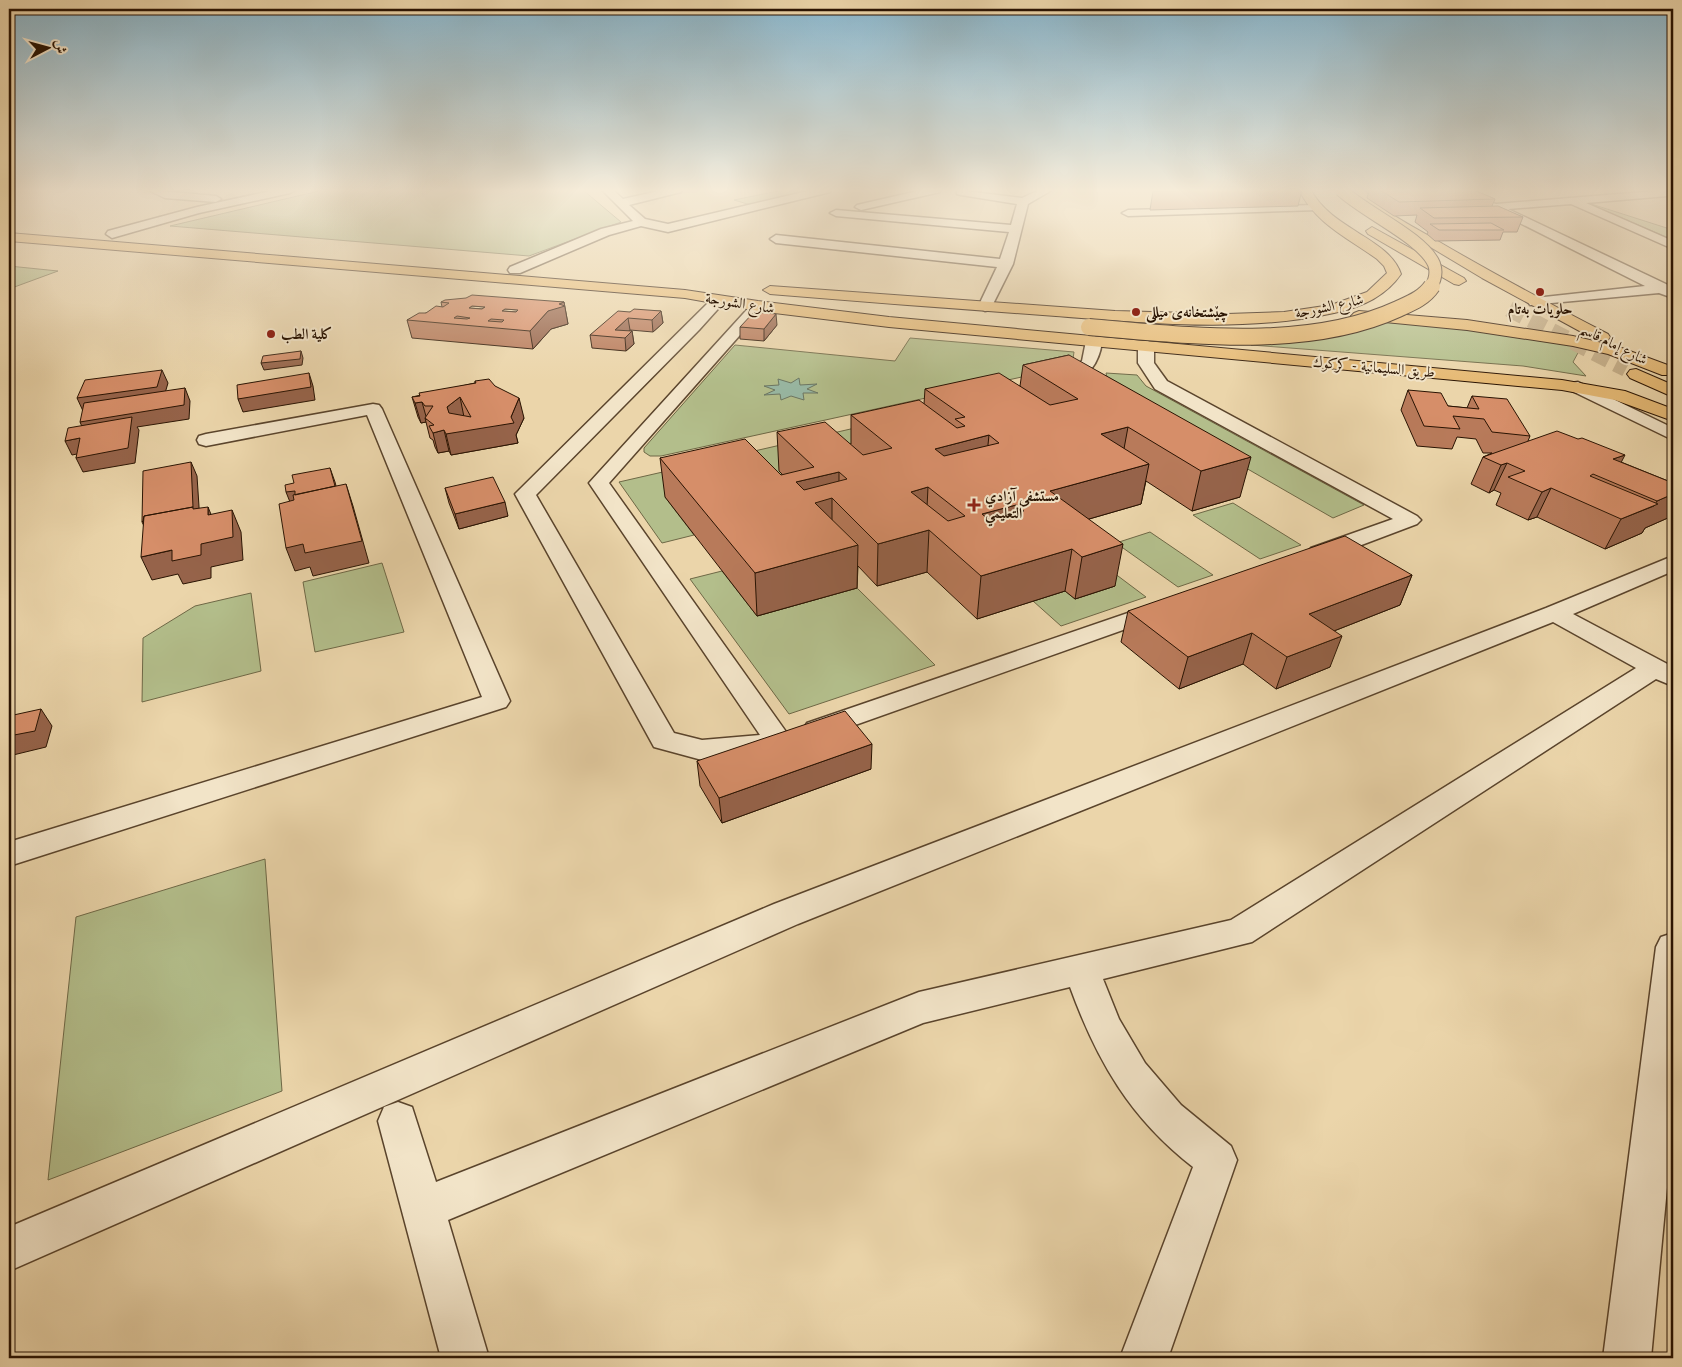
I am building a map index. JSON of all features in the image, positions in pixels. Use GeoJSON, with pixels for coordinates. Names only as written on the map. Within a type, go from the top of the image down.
{"type":"FeatureCollection","features":[{"type":"Feature","properties":{"kind":"main road","name":"شارع الشورجة"},"geometry":{"type":"LineString","coordinates":[[208,254],[685,294],[723,293],[889,322],[1092,334],[1144,345]]}},
{"type":"Feature","properties":{"kind":"main road"},"geometry":{"type":"LineString","coordinates":[[334,254],[515,270],[723,293]]}},
{"type":"Feature","properties":{"kind":"main road","name":"شارع الشورجة"},"geometry":{"type":"LineString","coordinates":[[1128,317],[1215,320],[1285,315],[1332,308],[1374,295],[1385,287],[1392,278],[1394,270],[1390,263],[1378,254]]}},
{"type":"Feature","properties":{"kind":"main road"},"geometry":{"type":"LineString","coordinates":[[1414,254],[1467,285]]}},
{"type":"Feature","properties":{"kind":"main road"},"geometry":{"type":"LineString","coordinates":[[685,294],[1092,334],[1222,336],[1308,331],[1372,319],[1405,307],[1429,290],[1435,278],[1434,267],[1427,254]]}},
{"type":"Feature","properties":{"kind":"main road","name":"شارع إمام قاسم"},"geometry":{"type":"LineString","coordinates":[[1446,254],[1530,308],[1671,373]]}},
{"type":"Feature","properties":{"kind":"main road"},"geometry":{"type":"LineString","coordinates":[[1374,295],[1398,304],[1426,310],[1504,316]]}},
{"type":"Feature","properties":{"kind":"main road"},"geometry":{"type":"LineString","coordinates":[[757,298],[986,307],[1128,317],[1213,326],[1228,331],[1233,336],[1228,341],[1207,345],[1144,345]]}},
{"type":"Feature","properties":{"kind":"main road"},"geometry":{"type":"LineString","coordinates":[[1285,315],[1392,318],[1535,334],[1601,346],[1671,373]]}},
{"type":"Feature","properties":{"kind":"main road","name":"طريق السليمانية - كركوك"},"geometry":{"type":"LineString","coordinates":[[1144,345],[1578,387],[1612,376]]}},
{"type":"Feature","properties":{"kind":"main road"},"geometry":{"type":"LineString","coordinates":[[1612,376],[1621,362],[1671,373]]}},
{"type":"Feature","properties":{"kind":"main road"},"geometry":{"type":"LineString","coordinates":[[1612,376],[1673,392]]}},
{"type":"Feature","properties":{"kind":"main road"},"geometry":{"type":"LineString","coordinates":[[1612,376],[1673,415]]}},
{"type":"Feature","properties":{"kind":"street"},"geometry":{"type":"LineString","coordinates":[[515,270],[553,254]]}},
{"type":"Feature","properties":{"kind":"street"},"geometry":{"type":"LineString","coordinates":[[912,254],[1006,264]]}},
{"type":"Feature","properties":{"kind":"street"},"geometry":{"type":"LineString","coordinates":[[986,307],[1009,254]]}},
{"type":"Feature","properties":{"kind":"street"},"geometry":{"type":"LineString","coordinates":[[1593,254],[1669,290]]}},
{"type":"Feature","properties":{"kind":"street"},"geometry":{"type":"LineString","coordinates":[[1530,308],[1669,290]]}},
{"type":"Feature","properties":{"kind":"street"},"geometry":{"type":"LineString","coordinates":[[723,293],[694,327],[526,494],[664,740],[702,750],[780,742],[1179,602]]}},
{"type":"Feature","properties":{"kind":"street"},"geometry":{"type":"LineString","coordinates":[[757,298],[599,483],[780,742]]}},
{"type":"Feature","properties":{"kind":"street"},"geometry":{"type":"LineString","coordinates":[[1070,375],[1086,368],[1092,359],[1092,334]]}},
{"type":"Feature","properties":{"kind":"street"},"geometry":{"type":"LineString","coordinates":[[1144,345],[1146,363],[1161,385],[1410,520],[1294,562]]}},
{"type":"Feature","properties":{"kind":"street"},"geometry":{"type":"LineString","coordinates":[[1578,387],[1673,436]]}},
{"type":"Feature","properties":{"kind":"street"},"geometry":{"type":"LineString","coordinates":[[9,854],[497,700],[373,409],[206,440]]}},
{"type":"Feature","properties":{"kind":"street"},"geometry":{"type":"LineString","coordinates":[[9,1249],[786,914],[1554,613],[1673,563]]}},
{"type":"Feature","properties":{"kind":"street"},"geometry":{"type":"LineString","coordinates":[[423,1209],[919,1008],[1240,932],[1664,673],[1554,613]]}},
{"type":"Feature","properties":{"kind":"street"},"geometry":{"type":"LineString","coordinates":[[1627,1358],[1673,947]]}},
{"type":"Feature","properties":{"kind":"street"},"geometry":{"type":"LineString","coordinates":[[1081,969],[1110,1041],[1129,1074],[1154,1106],[1187,1139],[1216,1160],[1144,1358]]}},
{"type":"Feature","properties":{"kind":"street"},"geometry":{"type":"LineString","coordinates":[[398,1121],[464,1358]]}},
{"type":"Feature","properties":{"kind":"green space"},"geometry":{"type":"Polygon","coordinates":[[[503,254],[535,254],[529,256],[503,254]]]}},
{"type":"Feature","properties":{"kind":"green space"},"geometry":{"type":"Polygon","coordinates":[[[9,266],[58,271],[9,289],[9,266]]]}},
{"type":"Feature","properties":{"kind":"green space"},"geometry":{"type":"Polygon","coordinates":[[[1382,322],[1484,332],[1586,348],[1579,351],[1573,362],[1586,376],[1523,366],[1251,345],[1382,322]]]}},
{"type":"Feature","properties":{"kind":"green space"},"geometry":{"type":"Polygon","coordinates":[[[910,338],[1074,352],[1072,366],[661,456],[650,456],[644,452],[644,448],[735,345],[895,361],[910,338]]]}},
{"type":"Feature","properties":{"kind":"green space"},"geometry":{"type":"Polygon","coordinates":[[[1106,373],[1137,375],[1146,386],[1364,505],[1333,518],[1110,390],[1106,373]]]}},
{"type":"Feature","properties":{"kind":"green space"},"geometry":{"type":"Polygon","coordinates":[[[1056,382],[815,507],[665,497],[694,535],[662,543],[619,482],[1056,382]]]}},
{"type":"Feature","properties":{"kind":"green space"},"geometry":{"type":"Polygon","coordinates":[[[1233,503],[1301,545],[1260,559],[1193,515],[1233,503]]]}},
{"type":"Feature","properties":{"kind":"green space"},"geometry":{"type":"Polygon","coordinates":[[[1150,532],[1213,575],[1178,587],[1116,543],[1150,532]]]}},
{"type":"Feature","properties":{"kind":"green space"},"geometry":{"type":"Polygon","coordinates":[[[1066,537],[1146,597],[1061,626],[1033,601],[1065,591],[1075,599],[1115,586],[1066,537]]]}},
{"type":"Feature","properties":{"kind":"green space"},"geometry":{"type":"Polygon","coordinates":[[[382,563],[404,632],[315,652],[303,582],[382,563]]]}},
{"type":"Feature","properties":{"kind":"green space"},"geometry":{"type":"Polygon","coordinates":[[[722,571],[757,616],[857,588],[935,665],[789,714],[690,579],[722,571]]]}},
{"type":"Feature","properties":{"kind":"green space"},"geometry":{"type":"Polygon","coordinates":[[[251,593],[261,671],[142,702],[143,638],[195,606],[251,593]]]}},
{"type":"Feature","properties":{"kind":"green space"},"geometry":{"type":"Polygon","coordinates":[[[265,859],[282,1091],[48,1180],[76,917],[265,859]]]}},
{"type":"Feature","properties":{"kind":"shaded area"},"geometry":{"type":"Polygon","coordinates":[[[799,378],[800,385],[817,384],[807,389],[818,393],[803,393],[804,400],[791,396],[781,400],[780,394],[764,395],[775,390],[764,386],[779,385],[778,379],[791,383],[799,378]]]}},
{"type":"Feature","properties":{"kind":"building"},"geometry":{"type":"Polygon","coordinates":[[[472,295],[564,302],[559,304],[565,306],[548,311],[530,331],[407,320],[419,313],[426,313],[436,306],[443,307],[449,303],[441,302],[445,300],[466,298],[472,295]],[[472,306],[469,308],[482,309],[485,307],[472,306]],[[505,309],[502,311],[516,312],[518,310],[505,309]],[[457,316],[454,318],[467,319],[470,318],[457,316]],[[491,319],[488,321],[502,322],[504,320],[491,319]]]}},
{"type":"Feature","properties":{"kind":"building"},"geometry":{"type":"Polygon","coordinates":[[[634,309],[661,311],[652,320],[628,318],[615,330],[632,331],[625,338],[590,335],[618,311],[630,312],[634,309]]]}},
{"type":"Feature","properties":{"kind":"building"},"geometry":{"type":"Polygon","coordinates":[[[754,312],[776,314],[764,329],[740,327],[754,312]]]}},
{"type":"Feature","properties":{"kind":"building"},"geometry":{"type":"Polygon","coordinates":[[[301,351],[300,359],[261,363],[263,356],[301,351]]]}},
{"type":"Feature","properties":{"kind":"building"},"geometry":{"type":"Polygon","coordinates":[[[1069,355],[1251,457],[1201,471],[1128,427],[1101,434],[1149,464],[1050,491],[1123,544],[1082,557],[1072,549],[981,576],[929,530],[878,544],[832,498],[815,503],[858,545],[755,573],[660,458],[745,439],[781,475],[814,467],[777,432],[825,422],[863,455],[892,448],[851,415],[919,400],[957,428],[965,426],[955,419],[965,417],[925,389],[999,373],[1050,405],[1078,399],[1023,365],[1069,355]],[[989,435],[935,449],[944,456],[999,443],[989,435]],[[839,472],[796,482],[804,490],[847,479],[839,472]],[[928,487],[911,492],[948,521],[965,516],[928,487]],[[1016,505],[982,514],[989,520],[1024,511],[1016,505]]]}},
{"type":"Feature","properties":{"kind":"building"},"geometry":{"type":"Polygon","coordinates":[[[162,370],[157,387],[77,398],[85,380],[162,370]]]}},
{"type":"Feature","properties":{"kind":"building"},"geometry":{"type":"Polygon","coordinates":[[[309,373],[311,387],[238,399],[237,385],[309,373]]]}},
{"type":"Feature","properties":{"kind":"building"},"geometry":{"type":"Polygon","coordinates":[[[489,379],[495,386],[519,398],[511,417],[514,423],[446,434],[444,430],[433,433],[429,426],[434,425],[425,418],[433,406],[425,406],[422,402],[415,403],[412,397],[420,396],[419,393],[476,383],[475,381],[489,379]],[[460,397],[447,407],[449,413],[471,417],[460,397]]]}},
{"type":"Feature","properties":{"kind":"building"},"geometry":{"type":"Polygon","coordinates":[[[185,388],[184,405],[80,422],[84,403],[185,388]]]}},
{"type":"Feature","properties":{"kind":"building"},"geometry":{"type":"Polygon","coordinates":[[[1408,390],[1441,393],[1448,406],[1479,409],[1472,396],[1507,399],[1530,436],[1492,432],[1484,419],[1453,416],[1460,429],[1424,426],[1408,390]]]}},
{"type":"Feature","properties":{"kind":"building"},"geometry":{"type":"Polygon","coordinates":[[[132,417],[128,448],[76,458],[80,438],[65,441],[68,428],[132,417]]]}},
{"type":"Feature","properties":{"kind":"building"},"geometry":{"type":"Polygon","coordinates":[[[1557,431],[1578,439],[1582,438],[1625,455],[1613,459],[1673,483],[1673,494],[1657,501],[1593,474],[1590,476],[1658,504],[1621,519],[1551,488],[1542,492],[1508,477],[1525,471],[1507,463],[1501,465],[1483,457],[1557,431]]]}},
{"type":"Feature","properties":{"kind":"building"},"geometry":{"type":"Polygon","coordinates":[[[191,462],[193,507],[144,516],[142,522],[143,471],[191,462]]]}},
{"type":"Feature","properties":{"kind":"building"},"geometry":{"type":"Polygon","coordinates":[[[330,468],[335,486],[295,495],[295,491],[286,492],[285,485],[294,483],[292,475],[330,468]]]}},
{"type":"Feature","properties":{"kind":"building"},"geometry":{"type":"Polygon","coordinates":[[[493,477],[505,502],[455,514],[445,488],[493,477]]]}},
{"type":"Feature","properties":{"kind":"building"},"geometry":{"type":"Polygon","coordinates":[[[346,484],[362,541],[305,553],[303,544],[286,548],[279,504],[294,500],[293,495],[346,484]]]}},
{"type":"Feature","properties":{"kind":"building"},"geometry":{"type":"Polygon","coordinates":[[[193,507],[193,509],[208,507],[208,515],[232,510],[233,537],[201,544],[201,555],[172,561],[172,550],[141,557],[144,516],[193,507]]]}},
{"type":"Feature","properties":{"kind":"building"},"geometry":{"type":"Polygon","coordinates":[[[1345,536],[1412,575],[1309,614],[1342,636],[1287,657],[1252,633],[1188,657],[1128,611],[1345,536]]]}},
{"type":"Feature","properties":{"kind":"building"},"geometry":{"type":"Polygon","coordinates":[[[41,709],[35,731],[9,736],[9,716],[41,709]]]}},
{"type":"Feature","properties":{"kind":"building"},"geometry":{"type":"Polygon","coordinates":[[[845,711],[872,744],[719,798],[697,761],[845,711]]]}},
{"type":"Feature","properties":{"kind":"tunnel"},"geometry":{"type":"LineString","coordinates":[[1509,309],[1626,369]]}},
{"type":"Feature","properties":{"kind":"place","name":"حلویات بەتام"},"geometry":{"type":"Point","coordinates":[1540,292]}},
{"type":"Feature","properties":{"kind":"place","name":"چێشتخانەی میللی"},"geometry":{"type":"Point","coordinates":[1136,312]}},
{"type":"Feature","properties":{"kind":"place","name":"كلية الطب"},"geometry":{"type":"Point","coordinates":[271,334]}},
{"type":"Feature","properties":{"kind":"place","name":"مستشفى آزادي التعليمي"},"geometry":{"type":"Point","coordinates":[974,505]}}]}
